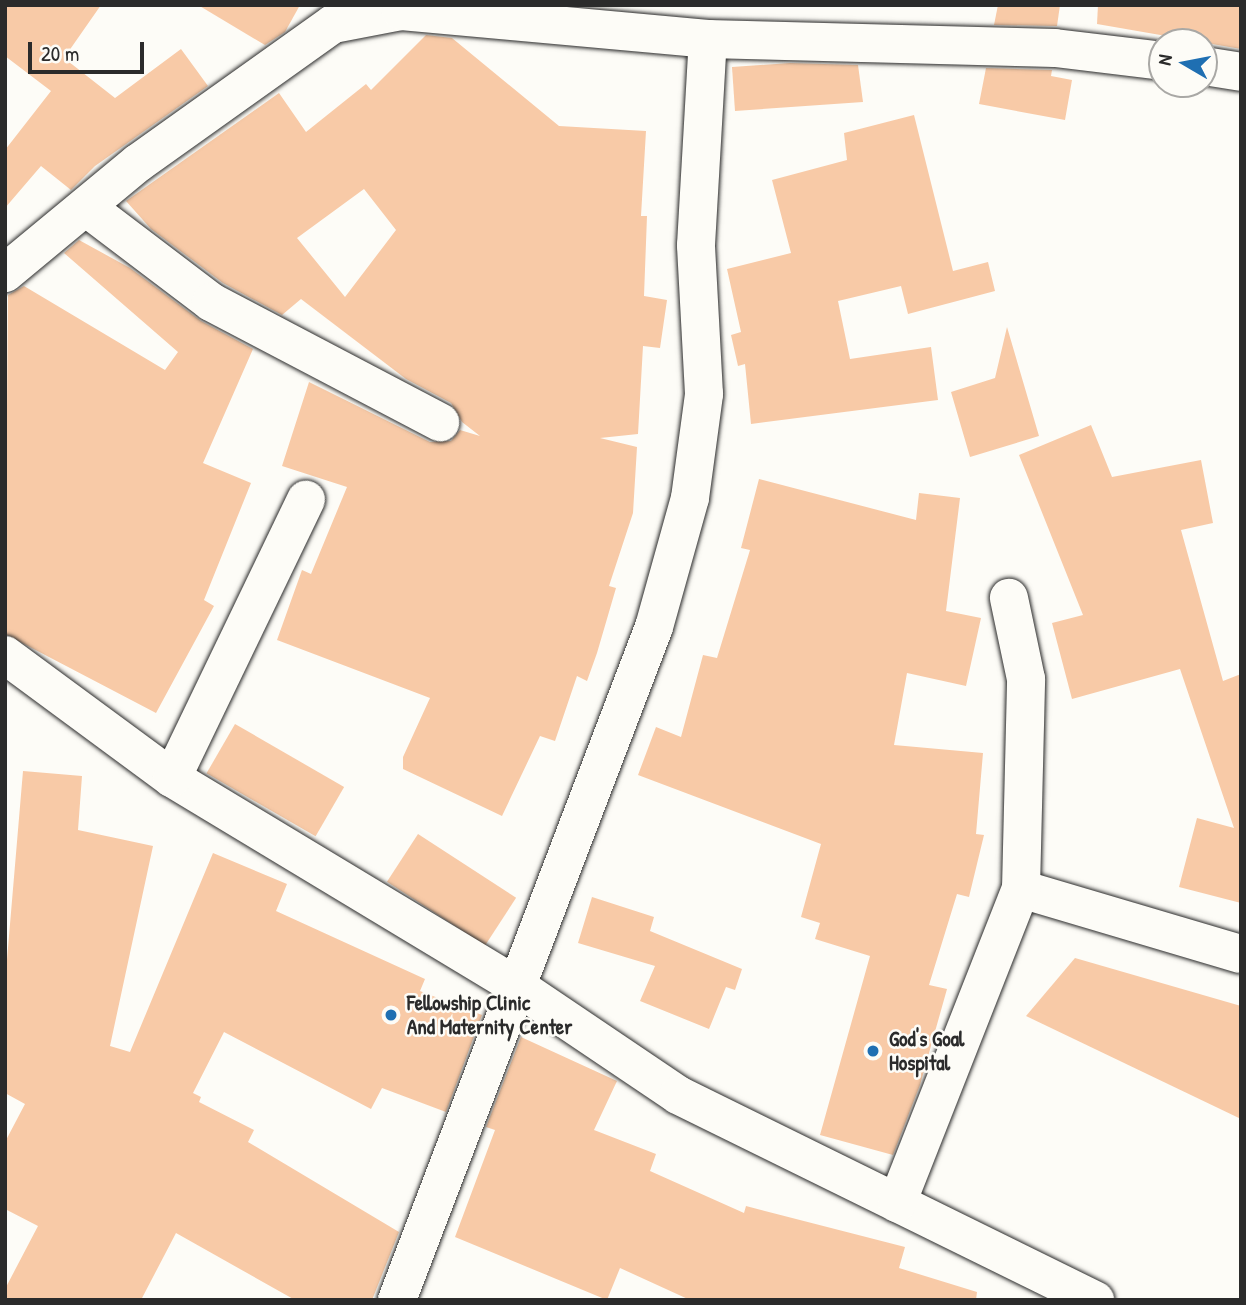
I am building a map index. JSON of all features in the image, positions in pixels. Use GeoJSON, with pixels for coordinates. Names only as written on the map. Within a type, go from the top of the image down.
{"type":"FeatureCollection","features":[{"type":"Feature","properties":{"kind":"street"},"geometry":{"type":"LineString","coordinates":[[5,273],[86,207],[332,24],[401,11],[708,39],[1055,48],[1148,59]]}},
{"type":"Feature","properties":{"kind":"street"},"geometry":{"type":"LineString","coordinates":[[397,1300],[654,627],[690,498],[704,394],[696,245],[708,39]]}},
{"type":"Feature","properties":{"kind":"street"},"geometry":{"type":"LineString","coordinates":[[1218,68],[1241,72]]}},
{"type":"Feature","properties":{"kind":"street"},"geometry":{"type":"LineString","coordinates":[[86,207],[211,302],[440,422]]}},
{"type":"Feature","properties":{"kind":"street"},"geometry":{"type":"LineString","coordinates":[[172,778],[306,500]]}},
{"type":"Feature","properties":{"kind":"street"},"geometry":{"type":"LineString","coordinates":[[897,1203],[1021,889],[1026,679],[1009,598]]}},
{"type":"Feature","properties":{"kind":"street"},"geometry":{"type":"LineString","coordinates":[[5,655],[172,778],[518,987],[678,1095],[1095,1300]]}},
{"type":"Feature","properties":{"kind":"street"},"geometry":{"type":"LineString","coordinates":[[1021,889],[1241,954]]}},
{"type":"Feature","properties":{"kind":"building"},"geometry":{"type":"Polygon","coordinates":[[[5,5],[101,5],[64,58],[115,98],[181,49],[208,86],[95,166],[71,190],[41,166],[5,208],[5,150],[51,91],[5,56],[5,5]]]}},
{"type":"Feature","properties":{"kind":"building"},"geometry":{"type":"Polygon","coordinates":[[[198,5],[300,5],[285,32],[265,45],[198,5]]]}},
{"type":"Feature","properties":{"kind":"building"},"geometry":{"type":"Polygon","coordinates":[[[998,5],[1060,5],[1057,26],[994,25],[998,5]]]}},
{"type":"Feature","properties":{"kind":"building"},"geometry":{"type":"Polygon","coordinates":[[[1098,5],[1241,5],[1241,49],[1218,45],[1218,28],[1148,28],[1148,33],[1097,24],[1098,5]]]}},
{"type":"Feature","properties":{"kind":"building"},"geometry":{"type":"Polygon","coordinates":[[[426,35],[452,38],[559,126],[646,131],[641,216],[647,216],[644,296],[667,300],[660,348],[643,346],[638,434],[600,438],[637,447],[633,513],[609,586],[616,588],[587,681],[577,676],[555,741],[540,736],[502,816],[403,769],[403,757],[430,698],[277,640],[302,570],[311,574],[347,487],[282,466],[309,382],[430,442],[451,441],[460,430],[480,436],[462,422],[451,403],[406,379],[301,299],[282,315],[223,283],[151,229],[126,201],[279,93],[306,132],[366,84],[371,90],[426,35]],[[364,189],[297,238],[345,297],[396,230],[364,189]]]}},
{"type":"Feature","properties":{"kind":"building"},"geometry":{"type":"Polygon","coordinates":[[[790,63],[858,65],[863,102],[735,111],[732,67],[790,63]]]}},
{"type":"Feature","properties":{"kind":"building"},"geometry":{"type":"Polygon","coordinates":[[[986,68],[1052,70],[1051,76],[1072,80],[1065,120],[979,104],[986,68]]]}},
{"type":"Feature","properties":{"kind":"building"},"geometry":{"type":"Polygon","coordinates":[[[914,115],[953,271],[988,262],[995,291],[908,314],[901,286],[838,301],[850,359],[931,347],[938,400],[751,424],[745,364],[738,366],[731,335],[741,332],[727,269],[791,253],[772,180],[847,160],[844,133],[914,115]]]}},
{"type":"Feature","properties":{"kind":"building"},"geometry":{"type":"Polygon","coordinates":[[[79,240],[130,268],[201,321],[253,349],[203,463],[251,483],[204,600],[214,606],[156,713],[5,634],[8,295],[24,286],[165,370],[178,352],[64,253],[79,240]]]}},
{"type":"Feature","properties":{"kind":"building"},"geometry":{"type":"Polygon","coordinates":[[[1007,327],[1039,436],[970,457],[951,392],[995,378],[1007,327]]]}},
{"type":"Feature","properties":{"kind":"building"},"geometry":{"type":"Polygon","coordinates":[[[1091,425],[1112,477],[1201,460],[1213,523],[1181,530],[1223,681],[1241,674],[1241,903],[1179,887],[1197,818],[1234,828],[1180,669],[1072,699],[1052,623],[1083,615],[1019,455],[1091,425]]]}},
{"type":"Feature","properties":{"kind":"building"},"geometry":{"type":"Polygon","coordinates":[[[759,479],[916,520],[919,493],[960,498],[946,611],[981,618],[966,686],[907,673],[894,745],[983,753],[976,834],[984,835],[969,897],[957,894],[929,985],[947,989],[920,1085],[893,1155],[820,1135],[870,956],[815,939],[820,923],[801,917],[821,844],[638,775],[656,727],[681,737],[703,655],[717,658],[750,550],[741,548],[759,479]]]}},
{"type":"Feature","properties":{"kind":"building"},"geometry":{"type":"Polygon","coordinates":[[[235,724],[344,787],[316,836],[206,773],[235,724]]]}},
{"type":"Feature","properties":{"kind":"building"},"geometry":{"type":"Polygon","coordinates":[[[23,771],[82,776],[78,830],[153,846],[110,1046],[130,1052],[213,853],[287,884],[276,911],[425,979],[420,991],[482,1015],[446,1112],[382,1088],[371,1109],[224,1032],[193,1093],[201,1097],[199,1102],[254,1130],[248,1142],[399,1232],[372,1300],[295,1300],[176,1233],[141,1300],[5,1300],[5,1289],[38,1226],[5,1209],[5,1142],[25,1104],[5,1093],[5,983],[23,771]]]}},
{"type":"Feature","properties":{"kind":"building"},"geometry":{"type":"Polygon","coordinates":[[[418,834],[516,898],[485,946],[387,882],[418,834]]]}},
{"type":"Feature","properties":{"kind":"building"},"geometry":{"type":"Polygon","coordinates":[[[592,897],[654,917],[650,931],[742,969],[735,990],[726,987],[709,1029],[640,1001],[655,966],[578,943],[592,897]]]}},
{"type":"Feature","properties":{"kind":"building"},"geometry":{"type":"Polygon","coordinates":[[[1075,958],[1241,1006],[1241,1119],[1026,1016],[1075,958]]]}},
{"type":"Feature","properties":{"kind":"building"},"geometry":{"type":"Polygon","coordinates":[[[521,1037],[617,1081],[594,1130],[656,1154],[650,1171],[744,1213],[746,1206],[905,1247],[899,1268],[977,1292],[976,1300],[690,1300],[620,1268],[607,1300],[455,1237],[495,1130],[486,1127],[521,1037]]]}},
{"type":"Feature","properties":{"kind":"place","name":"Fellowship Clinic And Maternity Center"},"geometry":{"type":"Point","coordinates":[391,1015]}},
{"type":"Feature","properties":{"kind":"place","name":"God's Goal Hospital"},"geometry":{"type":"Point","coordinates":[873,1051]}}]}
